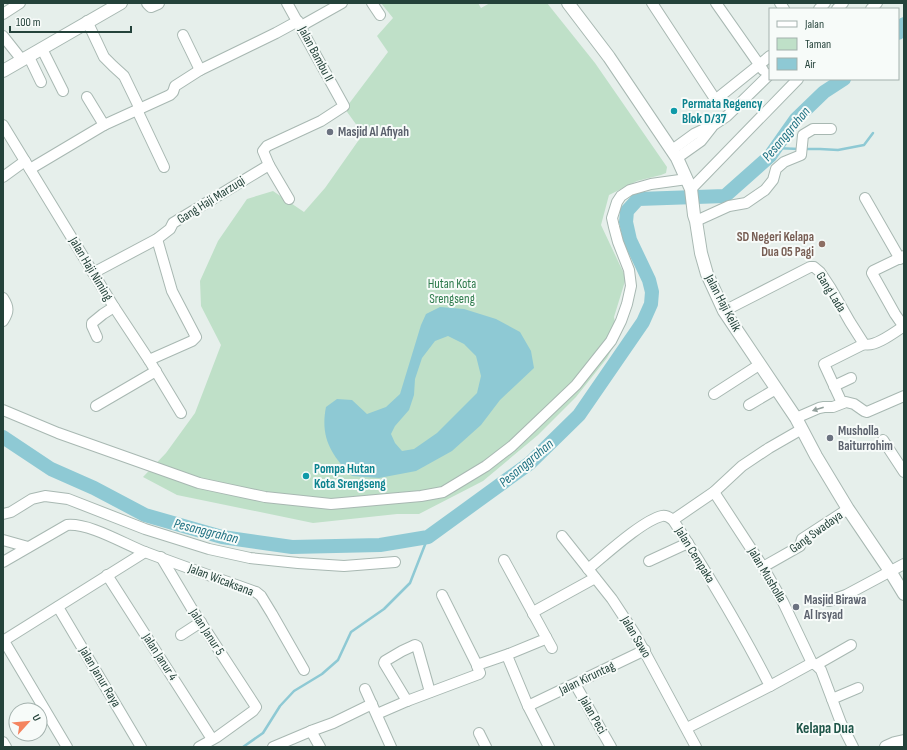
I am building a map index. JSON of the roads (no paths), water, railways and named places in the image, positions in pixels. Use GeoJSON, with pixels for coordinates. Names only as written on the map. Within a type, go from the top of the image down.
{"type":"FeatureCollection","features":[{"type":"Feature","properties":{"kind":"street"},"geometry":{"type":"LineString","coordinates":[[3,14],[20,3]]}},
{"type":"Feature","properties":{"kind":"street"},"geometry":{"type":"LineString","coordinates":[[3,71],[87,21],[121,3]]}},
{"type":"Feature","properties":{"kind":"street"},"geometry":{"type":"LineString","coordinates":[[148,3],[153,6],[158,3]]}},
{"type":"Feature","properties":{"kind":"street","name":"Jalan Bambu II"},"geometry":{"type":"LineString","coordinates":[[269,165],[263,151],[265,147],[330,116],[344,107],[287,3]]}},
{"type":"Feature","properties":{"kind":"street"},"geometry":{"type":"LineString","coordinates":[[3,177],[104,125],[170,94],[173,92],[174,86],[200,70],[342,3]]}},
{"type":"Feature","properties":{"kind":"street"},"geometry":{"type":"LineString","coordinates":[[372,3],[380,15]]}},
{"type":"Feature","properties":{"kind":"street","name":"Jalan Haji Kelik"},"geometry":{"type":"LineString","coordinates":[[568,3],[609,57],[674,154],[690,187],[701,253],[707,274],[724,311],[799,423],[816,456],[904,594]]}},
{"type":"Feature","properties":{"kind":"street"},"geometry":{"type":"LineString","coordinates":[[652,3],[715,98],[769,57]]}},
{"type":"Feature","properties":{"kind":"street"},"geometry":{"type":"LineString","coordinates":[[674,154],[694,134],[715,124],[727,116],[769,75],[759,65],[716,3]]}},
{"type":"Feature","properties":{"kind":"street"},"geometry":{"type":"LineString","coordinates":[[87,21],[104,57],[124,76],[164,167]]}},
{"type":"Feature","properties":{"kind":"street"},"geometry":{"type":"LineString","coordinates":[[183,35],[200,70]]}},
{"type":"Feature","properties":{"kind":"street"},"geometry":{"type":"LineString","coordinates":[[3,36],[25,59],[41,82]]}},
{"type":"Feature","properties":{"kind":"street"},"geometry":{"type":"LineString","coordinates":[[42,49],[63,91]]}},
{"type":"Feature","properties":{"kind":"street"},"geometry":{"type":"LineString","coordinates":[[3,410],[58,433],[199,483],[265,497],[331,504],[421,496],[443,492],[486,466],[512,446],[576,385],[611,341],[621,321],[631,286],[629,270],[612,218],[615,206],[621,196],[630,190],[651,184],[690,187],[797,80]]}},
{"type":"Feature","properties":{"kind":"street"},"geometry":{"type":"LineString","coordinates":[[87,96],[104,125]]}},
{"type":"Feature","properties":{"kind":"street","name":"Jalan Haji Niming"},"geometry":{"type":"LineString","coordinates":[[3,125],[114,307],[156,370],[181,413]]}},
{"type":"Feature","properties":{"kind":"street"},"geometry":{"type":"LineString","coordinates":[[695,218],[729,206],[746,203],[765,190],[773,180],[776,169],[784,162],[801,155],[803,135],[813,129],[831,129]]}},
{"type":"Feature","properties":{"kind":"street"},"geometry":{"type":"LineString","coordinates":[[269,165],[289,199]]}},
{"type":"Feature","properties":{"kind":"street","name":"Gang Haji Marzuqi"},"geometry":{"type":"LineString","coordinates":[[93,273],[157,240],[170,230],[173,223],[269,165]]}},
{"type":"Feature","properties":{"kind":"street"},"geometry":{"type":"LineString","coordinates":[[865,198],[902,257],[873,271],[872,273],[901,316],[904,326],[876,343],[868,346],[864,344],[824,363],[824,366],[842,403],[846,402],[854,404],[867,412],[904,396]]}},
{"type":"Feature","properties":{"kind":"street"},"geometry":{"type":"LineString","coordinates":[[149,360],[192,341],[196,337],[172,291],[157,240]]}},
{"type":"Feature","properties":{"kind":"street","name":"Gang Lada"},"geometry":{"type":"LineString","coordinates":[[724,311],[810,267],[814,267],[820,272],[827,282],[864,344]]}},
{"type":"Feature","properties":{"kind":"street"},"geometry":{"type":"LineString","coordinates":[[3,298],[7,304],[8,310],[3,321]]}},
{"type":"Feature","properties":{"kind":"street"},"geometry":{"type":"LineString","coordinates":[[96,337],[92,323],[114,307]]}},
{"type":"Feature","properties":{"kind":"street"},"geometry":{"type":"LineString","coordinates":[[714,394],[759,365]]}},
{"type":"Feature","properties":{"kind":"street"},"geometry":{"type":"LineString","coordinates":[[96,406],[156,370]]}},
{"type":"Feature","properties":{"kind":"street"},"geometry":{"type":"LineString","coordinates":[[834,386],[851,378]]}},
{"type":"Feature","properties":{"kind":"street"},"geometry":{"type":"LineString","coordinates":[[749,405],[776,389]]}},
{"type":"Feature","properties":{"kind":"street","name":"Jalan Cempaka"},"geometry":{"type":"LineString","coordinates":[[770,686],[738,625],[673,520],[714,492],[742,466],[769,448],[819,408],[833,407],[842,403]]}},
{"type":"Feature","properties":{"kind":"street"},"geometry":{"type":"LineString","coordinates":[[882,440],[904,472]]}},
{"type":"Feature","properties":{"kind":"street","name":"Jalan Musholla"},"geometry":{"type":"LineString","coordinates":[[714,492],[763,567],[783,602],[814,664],[821,670],[841,723],[853,747]]}},
{"type":"Feature","properties":{"kind":"street"},"geometry":{"type":"LineString","coordinates":[[3,514],[11,512],[32,499],[45,496],[68,499],[145,529],[209,549],[250,558],[344,566],[395,562]]}},
{"type":"Feature","properties":{"kind":"street","name":"Gang Swadaya"},"geometry":{"type":"LineString","coordinates":[[763,567],[800,546],[802,539],[848,508]]}},
{"type":"Feature","properties":{"kind":"street"},"geometry":{"type":"LineString","coordinates":[[588,569],[642,526],[654,519],[667,516],[673,520]]}},
{"type":"Feature","properties":{"kind":"street","name":"Jalan Wicaksana"},"geometry":{"type":"LineString","coordinates":[[28,547],[63,527],[73,525],[98,532],[145,552],[256,592],[261,596],[304,670]]}},
{"type":"Feature","properties":{"kind":"street","name":"Jalan Sawo"},"geometry":{"type":"LineString","coordinates":[[562,536],[620,610],[645,650],[696,747]]}},
{"type":"Feature","properties":{"kind":"street"},"geometry":{"type":"LineString","coordinates":[[3,540],[28,547]]}},
{"type":"Feature","properties":{"kind":"street"},"geometry":{"type":"LineString","coordinates":[[649,561],[688,543]]}},
{"type":"Feature","properties":{"kind":"street"},"geometry":{"type":"LineString","coordinates":[[3,562],[28,547]]}},
{"type":"Feature","properties":{"kind":"street"},"geometry":{"type":"LineString","coordinates":[[67,747],[4,641],[145,552]]}},
{"type":"Feature","properties":{"kind":"street","name":"Jalan Janur 5"},"geometry":{"type":"LineString","coordinates":[[161,557],[200,622],[256,707],[253,711],[212,739]]}},
{"type":"Feature","properties":{"kind":"street"},"geometry":{"type":"LineString","coordinates":[[504,560],[552,648]]}},
{"type":"Feature","properties":{"kind":"street"},"geometry":{"type":"LineString","coordinates":[[829,601],[846,595],[904,564]]}},
{"type":"Feature","properties":{"kind":"street","name":"Jalan Janur 4"},"geometry":{"type":"LineString","coordinates":[[107,575],[212,739]]}},
{"type":"Feature","properties":{"kind":"street"},"geometry":{"type":"LineString","coordinates":[[534,614],[536,610],[595,578]]}},
{"type":"Feature","properties":{"kind":"street"},"geometry":{"type":"LineString","coordinates":[[377,714],[406,701],[480,673],[477,664],[442,595]]}},
{"type":"Feature","properties":{"kind":"street","name":"Jalan Janur Raya"},"geometry":{"type":"LineString","coordinates":[[58,607],[141,747]]}},
{"type":"Feature","properties":{"kind":"street"},"geometry":{"type":"LineString","coordinates":[[181,635],[200,622]]}},
{"type":"Feature","properties":{"kind":"street"},"geometry":{"type":"LineString","coordinates":[[477,664],[509,654],[543,640],[546,637]]}},
{"type":"Feature","properties":{"kind":"street"},"geometry":{"type":"LineString","coordinates":[[406,701],[384,663],[402,650],[415,645],[417,646],[430,692]]}},
{"type":"Feature","properties":{"kind":"street"},"geometry":{"type":"LineString","coordinates":[[686,728],[851,645]]}},
{"type":"Feature","properties":{"kind":"street","name":"Jalan Kiruntag"},"geometry":{"type":"LineString","coordinates":[[528,706],[645,650]]}},
{"type":"Feature","properties":{"kind":"street"},"geometry":{"type":"LineString","coordinates":[[509,654],[508,658],[528,706],[549,747]]}},
{"type":"Feature","properties":{"kind":"street","name":"Jalan Peci"},"geometry":{"type":"LineString","coordinates":[[575,684],[611,747]]}},
{"type":"Feature","properties":{"kind":"street"},"geometry":{"type":"LineString","coordinates":[[832,699],[858,688]]}},
{"type":"Feature","properties":{"kind":"street"},"geometry":{"type":"LineString","coordinates":[[365,689],[391,747]]}},
{"type":"Feature","properties":{"kind":"street"},"geometry":{"type":"LineString","coordinates":[[273,747],[312,734],[333,722],[372,704]]}},
{"type":"Feature","properties":{"kind":"street"},"geometry":{"type":"LineString","coordinates":[[479,733],[486,747]]}},
{"type":"Feature","properties":{"kind":"street"},"geometry":{"type":"LineString","coordinates":[[312,734],[320,747]]}},
{"type":"Feature","properties":{"kind":"street"},"geometry":{"type":"LineString","coordinates":[[199,747],[212,739]]}},
{"type":"Feature","properties":{"kind":"street"},"geometry":{"type":"LineString","coordinates":[[886,747],[904,741]]}},
{"type":"Feature","properties":{"kind":"street"},"geometry":{"type":"LineString","coordinates":[[3,742],[6,747]]}},
{"type":"Feature","properties":{"kind":"water"},"geometry":{"type":"Polygon","coordinates":[[[440,307],[464,309],[496,319],[520,332],[531,351],[534,368],[500,400],[481,425],[452,451],[416,471],[379,478],[352,476],[338,461],[329,445],[325,427],[326,407],[337,399],[352,400],[367,414],[386,407],[400,394],[421,325],[426,314],[440,307]],[[448,336],[435,341],[422,358],[415,379],[414,395],[409,410],[395,426],[391,434],[395,443],[402,451],[414,449],[437,433],[477,393],[481,376],[476,356],[464,344],[448,336]]]}},
{"type":"Feature","properties":{"kind":"waterway","name":"Pesanggrahan"},"geometry":{"type":"LineString","coordinates":[[899,32],[904,24]]}},
{"type":"Feature","properties":{"kind":"waterway","name":"Pesanggrahan"},"geometry":{"type":"LineString","coordinates":[[3,437],[51,469],[94,488],[145,515],[222,537],[292,547],[380,545],[428,537],[530,463],[579,415],[643,322],[651,304],[652,292],[649,280],[630,240],[626,222],[627,211],[638,199],[725,196],[770,156],[796,119],[824,92],[842,80]]}},
{"type":"Feature","properties":{"kind":"waterway"},"geometry":{"type":"LineString","coordinates":[[804,149],[838,150],[864,145],[873,133]]}},
{"type":"Feature","properties":{"kind":"waterway"},"geometry":{"type":"LineString","coordinates":[[775,148],[799,149]]}},
{"type":"Feature","properties":{"kind":"waterway"},"geometry":{"type":"LineString","coordinates":[[243,747],[263,733],[280,706],[294,691],[322,674],[338,660],[351,632],[384,609],[410,583],[428,537]]}},
{"type":"Feature","properties":{"kind":"place","name":"Permata Regency Blok D/37"},"geometry":{"type":"Point","coordinates":[674,111]}},
{"type":"Feature","properties":{"kind":"place","name":"Masjid Al Afiyah"},"geometry":{"type":"Point","coordinates":[330,132]}},
{"type":"Feature","properties":{"kind":"place","name":"SD Negeri Kelapa Dua 05 Pagi"},"geometry":{"type":"Point","coordinates":[822,244]}},
{"type":"Feature","properties":{"kind":"place","name":"Musholla Baiturrohim"},"geometry":{"type":"Point","coordinates":[830,438]}},
{"type":"Feature","properties":{"kind":"place","name":"Pompa Hutan Kota Srengseng"},"geometry":{"type":"Point","coordinates":[306,476]}},
{"type":"Feature","properties":{"kind":"place","name":"Masjid Birawa Al Irsyad"},"geometry":{"type":"Point","coordinates":[796,607]}},
{"type":"Feature","properties":{"kind":"district","name":"Kelapa Dua"},"geometry":{"type":"Point","coordinates":[825,728]}},
{"type":"Feature","properties":{"kind":"park label","name":"Hutan Kota Srengseng"},"geometry":{"type":"Point","coordinates":[452,292]}}]}
